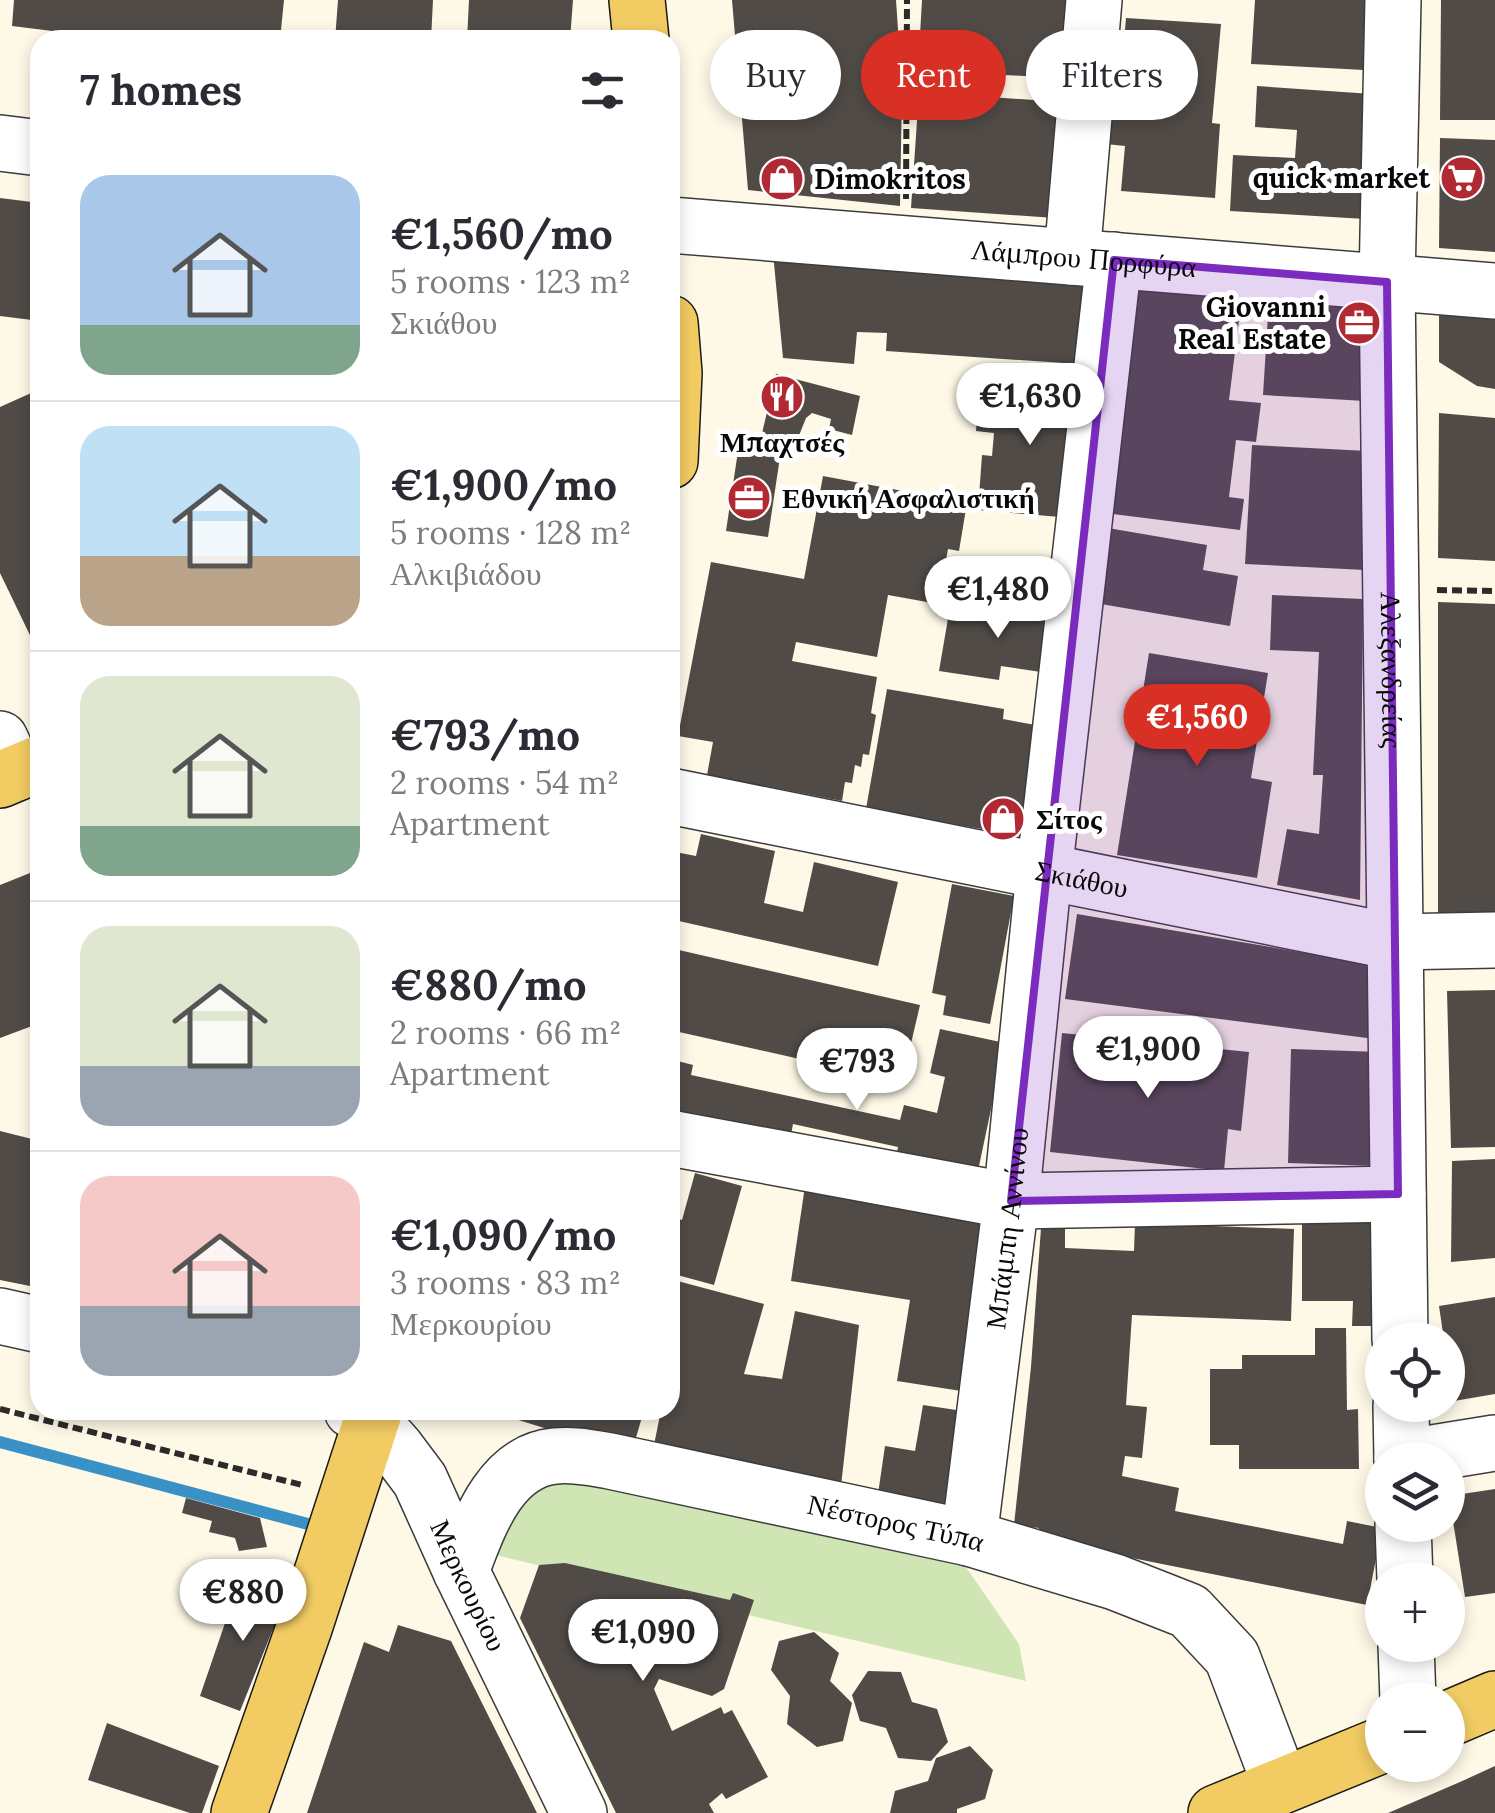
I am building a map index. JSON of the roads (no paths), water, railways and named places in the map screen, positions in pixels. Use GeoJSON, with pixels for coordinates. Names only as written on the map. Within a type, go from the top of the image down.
{"type":"FeatureCollection","features":[{"type":"Feature","properties":{"kind":"main road"},"geometry":{"type":"LineString","coordinates":[[636,0],[640,30]]}},
{"type":"Feature","properties":{"kind":"main road"},"geometry":{"type":"LineString","coordinates":[[239,1813],[346,1498],[365,1420]]}},
{"type":"Feature","properties":{"kind":"main road"},"geometry":{"type":"LineString","coordinates":[[1465,1712],[1495,1700]]}},
{"type":"Feature","properties":{"kind":"main road"},"geometry":{"type":"LineString","coordinates":[[1216,1813],[1365,1753]]}},
{"type":"Feature","properties":{"kind":"street","name":"Μπάμπη Αννίνου"},"geometry":{"type":"LineString","coordinates":[[968,1538],[1011,1201],[1044,873],[1093,259],[1094,0]]}},
{"type":"Feature","properties":{"kind":"street","name":"Αλεξανδρείας"},"geometry":{"type":"LineString","coordinates":[[1393,0],[1387,282],[1400,1322]]}},
{"type":"Feature","properties":{"kind":"street"},"geometry":{"type":"LineString","coordinates":[[0,143],[30,147]]}},
{"type":"Feature","properties":{"kind":"street","name":"Λάμπρου Πορφύρα"},"geometry":{"type":"LineString","coordinates":[[680,225],[1495,291]]}},
{"type":"Feature","properties":{"kind":"street","name":"Σκιάθου"},"geometry":{"type":"LineString","coordinates":[[680,798],[1395,942],[1495,940]]}},
{"type":"Feature","properties":{"kind":"street"},"geometry":{"type":"LineString","coordinates":[[680,1140],[1011,1201],[1398,1194]]}},
{"type":"Feature","properties":{"kind":"street"},"geometry":{"type":"LineString","coordinates":[[0,1316],[30,1322]]}},
{"type":"Feature","properties":{"kind":"street","name":"Μερκουρίου"},"geometry":{"type":"LineString","coordinates":[[371,1420],[420,1480],[579,1813]]}},
{"type":"Feature","properties":{"kind":"street"},"geometry":{"type":"LineString","coordinates":[[1465,1448],[1495,1443]]}},
{"type":"Feature","properties":{"kind":"street","name":"Νέστορος Τύπα"},"geometry":{"type":"LineString","coordinates":[[461,1571],[483,1517],[510,1477],[531,1462],[554,1456],[610,1461],[968,1538],[1115,1582],[1189,1612],[1232,1657],[1281,1786]]}},
{"type":"Feature","properties":{"kind":"waterway"},"geometry":{"type":"LineString","coordinates":[[0,1442],[323,1528]]}},
{"type":"Feature","properties":{"kind":"place","name":"quick market"},"geometry":{"type":"Point","coordinates":[1462,178]}},
{"type":"Feature","properties":{"kind":"place","name":"Dimokritos"},"geometry":{"type":"Point","coordinates":[782,179]}},
{"type":"Feature","properties":{"kind":"place","name":"Giovanni Real Estate"},"geometry":{"type":"Point","coordinates":[1359,323]}},
{"type":"Feature","properties":{"kind":"place","name":"Μπαχτσές"},"geometry":{"type":"Point","coordinates":[782,397]}},
{"type":"Feature","properties":{"kind":"place","name":"Εθνική Ασφαλιστική"},"geometry":{"type":"Point","coordinates":[749,498]}},
{"type":"Feature","properties":{"kind":"place","name":"Σίτος"},"geometry":{"type":"Point","coordinates":[1003,819]}}]}
